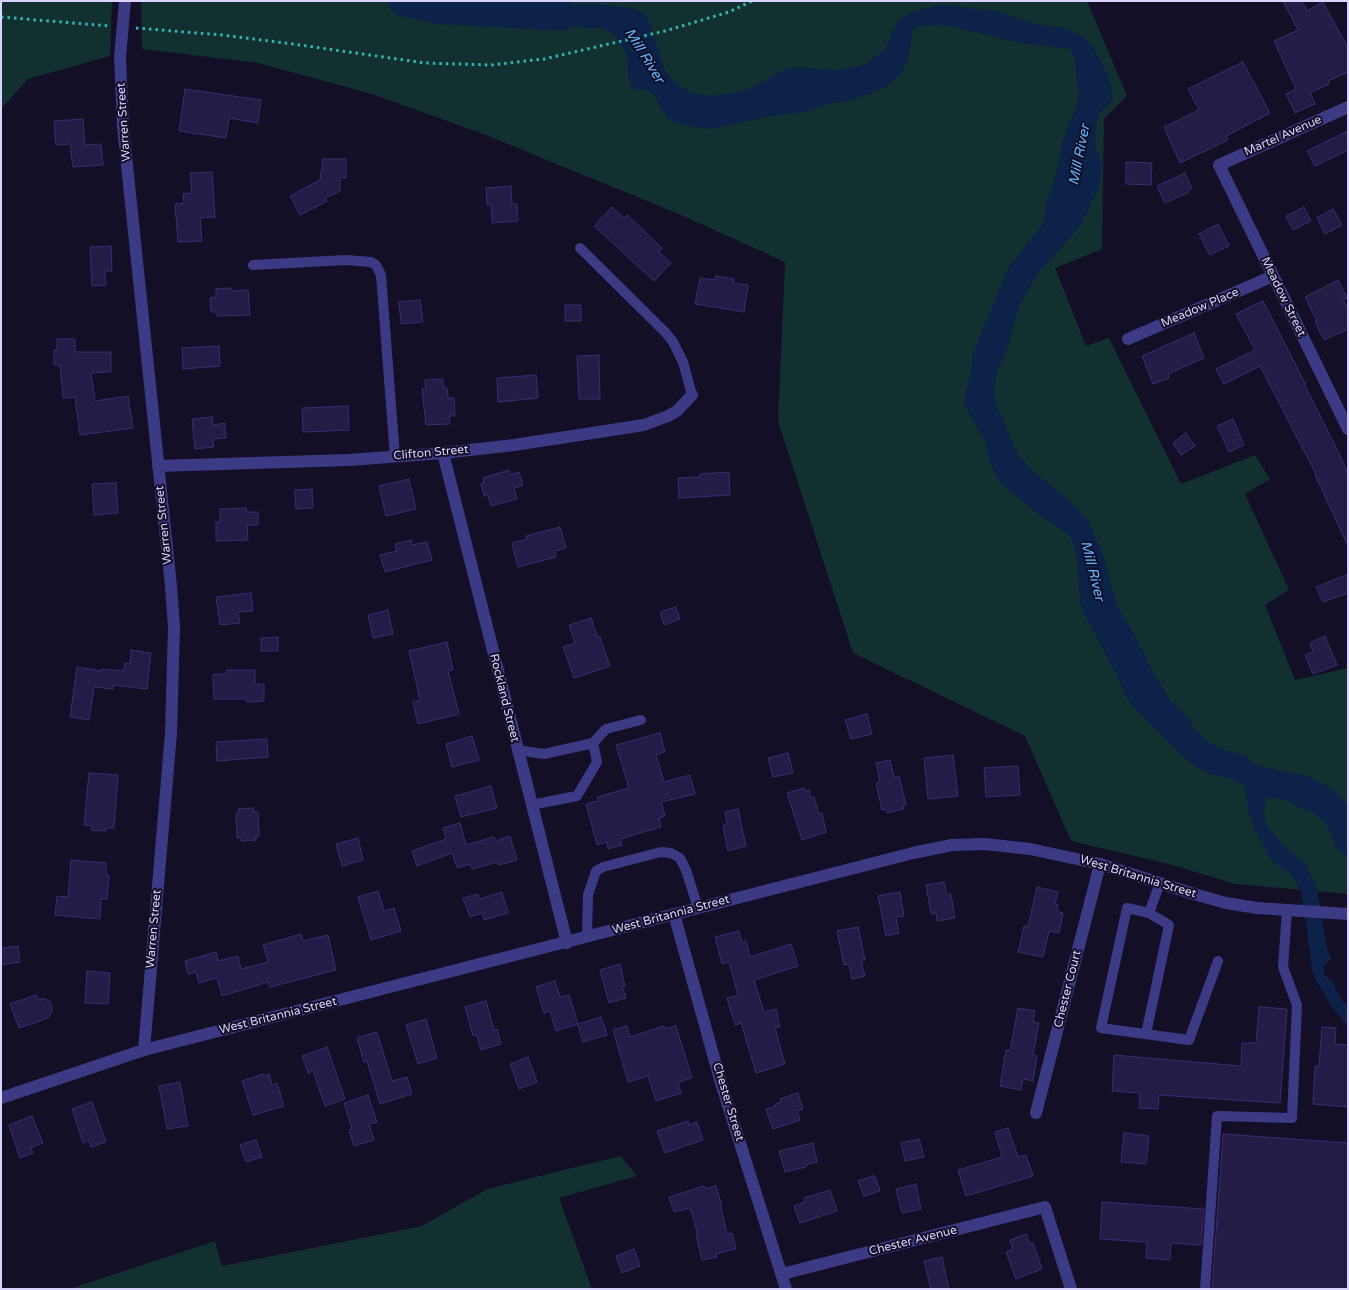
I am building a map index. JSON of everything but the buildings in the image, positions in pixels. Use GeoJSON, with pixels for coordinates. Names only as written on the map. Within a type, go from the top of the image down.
{"type":"FeatureCollection","features":[{"type":"Feature","properties":{"kind":"street","name":"Warren Street"},"geometry":{"type":"LineString","coordinates":[[125,1],[120,74],[123,127],[172,600],[173,673],[171,733],[144,1050]]}},
{"type":"Feature","properties":{"kind":"street","name":"Martel Avenue"},"geometry":{"type":"LineString","coordinates":[[1219,165],[1348,107]]}},
{"type":"Feature","properties":{"kind":"street","name":"Meadow Street"},"geometry":{"type":"LineString","coordinates":[[1219,165],[1348,429]]}},
{"type":"Feature","properties":{"kind":"street","name":"Meadow Place"},"geometry":{"type":"LineString","coordinates":[[1128,339],[1273,276]]}},
{"type":"Feature","properties":{"kind":"street","name":"Clifton Street"},"geometry":{"type":"LineString","coordinates":[[158,466],[395,457],[514,445],[632,428],[668,416],[685,404],[692,395]]}},
{"type":"Feature","properties":{"kind":"street","name":"Rockland Street"},"geometry":{"type":"LineString","coordinates":[[443,453],[566,942]]}},
{"type":"Feature","properties":{"kind":"street","name":"West Britannia Street"},"geometry":{"type":"LineString","coordinates":[[1,1098],[144,1050],[952,845],[972,843],[1010,846],[1100,864],[1226,903],[1348,914]]}},
{"type":"Feature","properties":{"kind":"street","name":"Chester Court"},"geometry":{"type":"LineString","coordinates":[[1036,1113],[1100,864]]}},
{"type":"Feature","properties":{"kind":"street","name":"Chester Street"},"geometry":{"type":"LineString","coordinates":[[674,914],[721,1083],[786,1289]]}},
{"type":"Feature","properties":{"kind":"street","name":"Chester Avenue"},"geometry":{"type":"LineString","coordinates":[[782,1274],[1045,1208],[1071,1289]]}},
{"type":"Feature","properties":{"kind":"lane"},"geometry":{"type":"LineString","coordinates":[[580,248],[673,342],[683,362],[692,395]]}},
{"type":"Feature","properties":{"kind":"lane"},"geometry":{"type":"LineString","coordinates":[[253,265],[346,260],[371,262],[376,265],[381,275],[395,457]]}},
{"type":"Feature","properties":{"kind":"lane"},"geometry":{"type":"LineString","coordinates":[[517,750],[544,754],[593,743],[606,728],[641,720]]}},
{"type":"Feature","properties":{"kind":"lane"},"geometry":{"type":"LineString","coordinates":[[531,805],[577,796],[597,762],[593,743]]}},
{"type":"Feature","properties":{"kind":"lane"},"geometry":{"type":"LineString","coordinates":[[586,937],[588,895],[596,872],[603,866],[661,852],[671,854],[680,858],[686,870],[698,908]]}},
{"type":"Feature","properties":{"kind":"lane"},"geometry":{"type":"LineString","coordinates":[[1150,913],[1160,883]]}},
{"type":"Feature","properties":{"kind":"lane"},"geometry":{"type":"LineString","coordinates":[[1146,1034],[1170,925],[1150,913],[1127,908],[1102,1028],[1189,1040],[1218,961]]}},
{"type":"Feature","properties":{"kind":"lane"},"geometry":{"type":"LineString","coordinates":[[1205,1289],[1217,1116],[1292,1118],[1297,1005],[1282,967],[1290,910]]}},
{"type":"Feature","properties":{"kind":"path"},"geometry":{"type":"LineString","coordinates":[[1,17],[222,35],[425,63],[491,65],[544,59],[677,28],[729,12],[752,1]]}},
{"type":"Feature","properties":{"kind":"green space"},"geometry":{"type":"Polygon","coordinates":[[[1,1],[112,1],[110,56],[28,79],[1,109],[1,1]]]}},
{"type":"Feature","properties":{"kind":"green space"},"geometry":{"type":"Polygon","coordinates":[[[141,1],[1087,1],[1127,96],[1104,119],[1102,249],[1055,268],[1086,346],[1109,338],[1181,484],[1255,455],[1270,479],[1245,494],[1289,590],[1265,605],[1295,680],[1348,668],[1348,894],[1235,884],[1169,864],[1071,841],[1025,736],[853,653],[778,421],[785,262],[681,215],[486,135],[372,94],[258,63],[142,49],[141,1]]]}},
{"type":"Feature","properties":{"kind":"green space"},"geometry":{"type":"Polygon","coordinates":[[[621,1156],[637,1176],[559,1198],[592,1289],[70,1289],[215,1241],[222,1266],[422,1226],[487,1189],[621,1156]]]}},
{"type":"Feature","properties":{"kind":"water"},"geometry":{"type":"Polygon","coordinates":[[[590,3],[628,8],[641,11],[647,15],[664,68],[672,79],[682,88],[693,93],[708,96],[744,91],[784,69],[797,67],[835,70],[864,65],[881,53],[899,20],[912,12],[936,6],[946,5],[999,12],[1036,24],[1065,28],[1082,36],[1093,46],[1109,77],[1113,94],[1111,102],[1098,115],[1096,127],[1095,147],[1102,162],[1099,188],[1081,225],[1038,274],[1019,306],[1011,338],[996,376],[994,392],[996,405],[1019,456],[1032,470],[1068,499],[1089,522],[1103,554],[1117,605],[1170,700],[1189,718],[1195,729],[1206,740],[1217,747],[1247,757],[1254,764],[1305,775],[1331,788],[1346,803],[1348,810],[1348,858],[1337,849],[1327,826],[1312,812],[1284,799],[1267,798],[1264,809],[1268,827],[1286,848],[1305,863],[1317,888],[1326,944],[1331,959],[1324,966],[1324,974],[1334,984],[1342,1001],[1348,1004],[1348,1026],[1332,1007],[1316,981],[1312,970],[1302,893],[1291,874],[1271,860],[1265,849],[1253,826],[1244,785],[1232,779],[1209,774],[1197,768],[1183,757],[1134,708],[1124,693],[1083,612],[1080,602],[1077,556],[1072,540],[1068,534],[1043,518],[1001,483],[989,460],[985,441],[965,407],[964,401],[972,367],[972,356],[1004,278],[1009,267],[1041,226],[1045,216],[1046,205],[1056,174],[1064,136],[1077,105],[1079,95],[1075,60],[1070,49],[1020,43],[945,25],[918,26],[912,32],[911,45],[905,67],[900,76],[883,88],[851,101],[831,103],[806,112],[771,116],[710,129],[682,125],[670,120],[654,95],[647,90],[635,90],[631,86],[628,76],[628,61],[625,50],[611,32],[601,28],[585,28],[498,15],[590,3]]]}},
{"type":"Feature","properties":{"kind":"waterway","name":"Mill River"},"geometry":{"type":"LineString","coordinates":[[404,1],[445,9],[562,15]]}}]}
